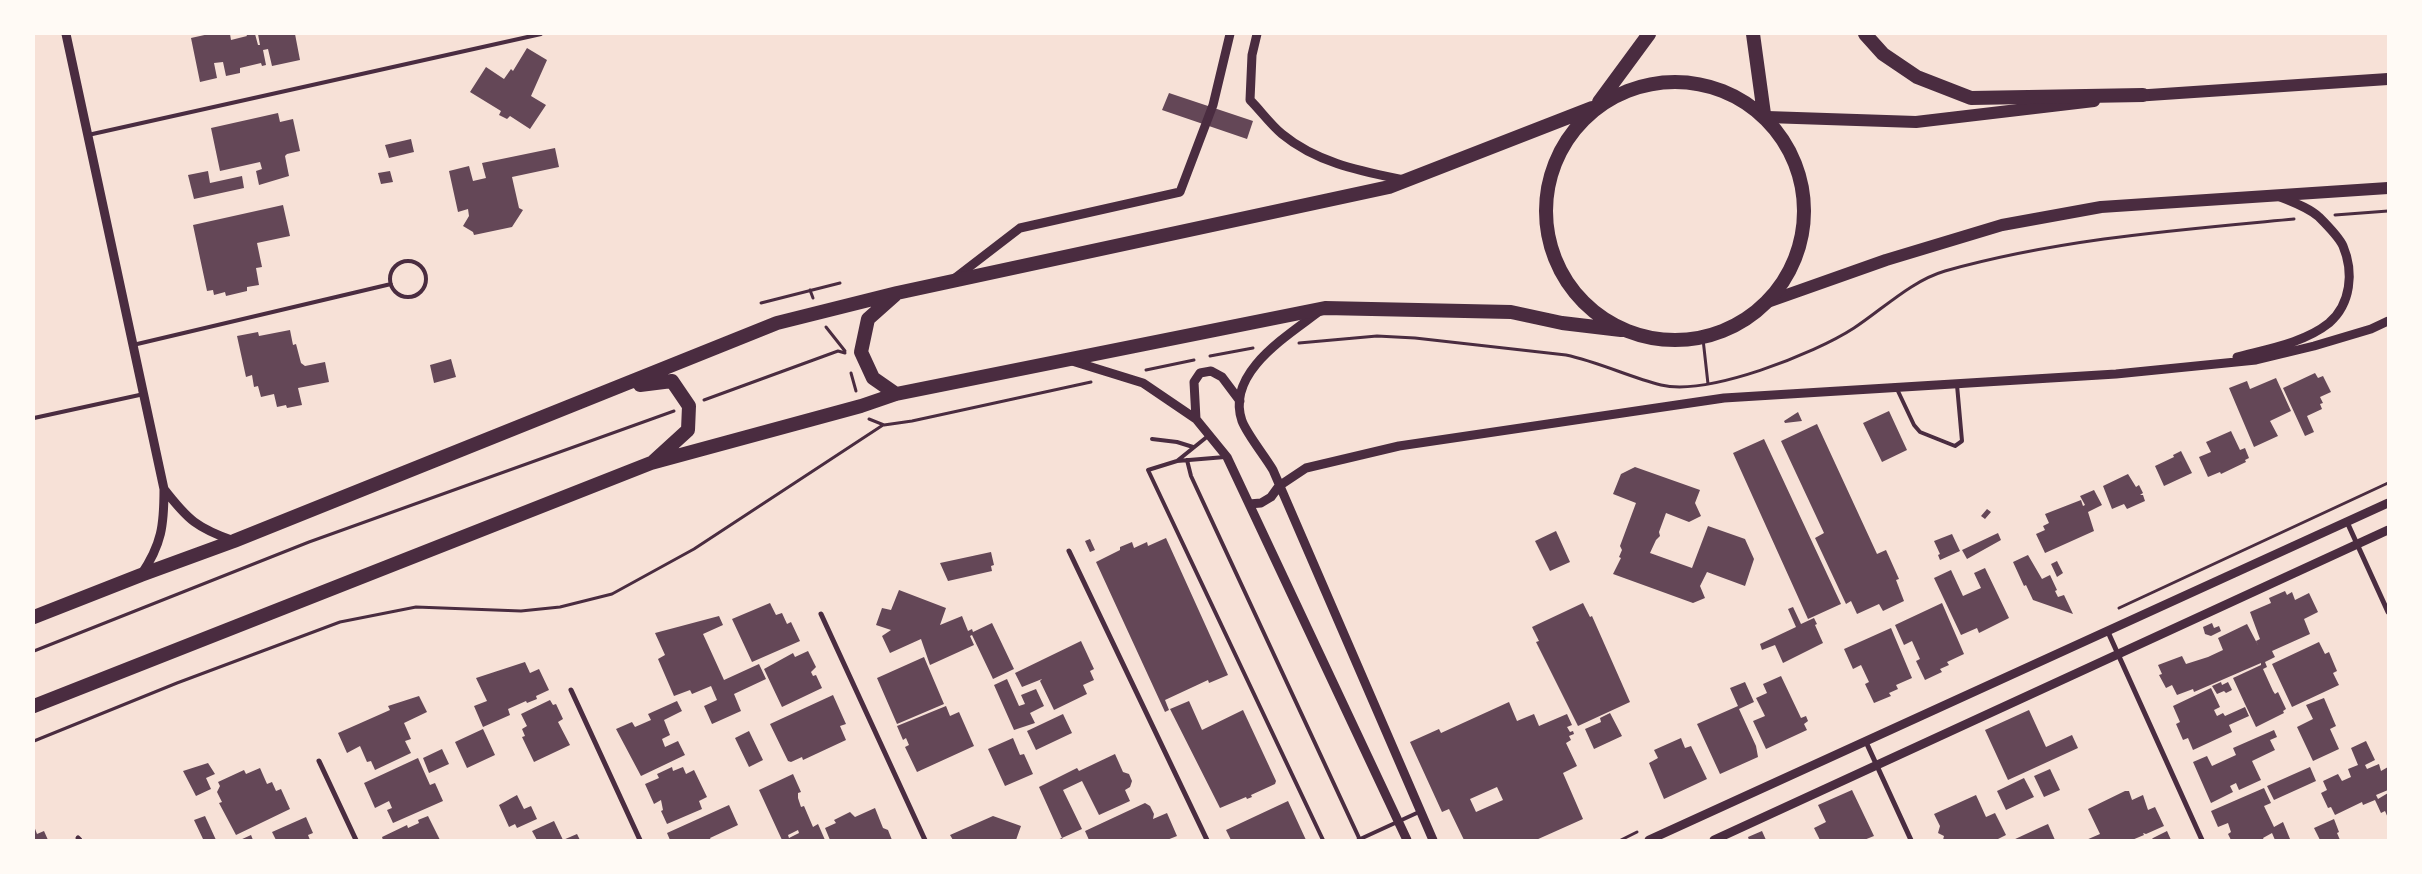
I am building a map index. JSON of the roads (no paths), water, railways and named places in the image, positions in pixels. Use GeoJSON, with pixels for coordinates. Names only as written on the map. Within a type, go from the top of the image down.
{"type":"FeatureCollection","features":[{"type":"Feature","properties":{"kind":"highway"},"geometry":{"type":"LineString","coordinates":[[1621,330],[1569,288],[1544,227],[1553,161],[1649,34]]}},
{"type":"Feature","properties":{"kind":"highway"},"geometry":{"type":"LineString","coordinates":[[1753,34],[1765,116]]}},
{"type":"Feature","properties":{"kind":"highway"},"geometry":{"type":"LineString","coordinates":[[1865,34],[1882,54],[1917,76],[1971,98],[2143,95]]}},
{"type":"Feature","properties":{"kind":"highway"},"geometry":{"type":"LineString","coordinates":[[34,617],[141,575],[234,542],[777,323],[897,293],[1390,187],[1410,181],[1653,81],[1712,85],[1765,116],[1795,159],[1806,209],[1797,259],[1770,301],[1739,325],[1703,339],[1661,341],[1621,330],[1562,323],[1511,312],[1325,308],[896,394],[861,406],[651,463],[34,706]]}},
{"type":"Feature","properties":{"kind":"highway"},"geometry":{"type":"LineString","coordinates":[[896,394],[873,378],[861,352],[868,319],[897,293]]}},
{"type":"Feature","properties":{"kind":"highway"},"geometry":{"type":"LineString","coordinates":[[616,389],[672,382],[689,406],[688,430],[651,463]]}},
{"type":"Feature","properties":{"kind":"main road"},"geometry":{"type":"LineString","coordinates":[[1765,116],[1916,122],[2143,95],[2388,79]]}},
{"type":"Feature","properties":{"kind":"main road"},"geometry":{"type":"LineString","coordinates":[[1770,301],[1886,260],[2002,225],[2101,207],[2388,188]]}},
{"type":"Feature","properties":{"kind":"street"},"geometry":{"type":"LineString","coordinates":[[66,34],[164,489],[164,520],[160,541],[141,575]]}},
{"type":"Feature","properties":{"kind":"street"},"geometry":{"type":"LineString","coordinates":[[949,283],[1020,228],[1180,192],[1213,105],[1230,34]]}},
{"type":"Feature","properties":{"kind":"street"},"geometry":{"type":"LineString","coordinates":[[1257,34],[1252,55],[1250,100],[1282,134],[1308,152],[1334,164],[1410,181]]}},
{"type":"Feature","properties":{"kind":"street"},"geometry":{"type":"LineString","coordinates":[[2212,364],[2308,336],[2329,323],[2342,309],[2348,292],[2349,268],[2343,244],[2318,217],[2276,195]]}},
{"type":"Feature","properties":{"kind":"street"},"geometry":{"type":"LineString","coordinates":[[1325,308],[1257,362],[1243,384],[1240,401],[1242,421],[1273,470],[1433,840]]}},
{"type":"Feature","properties":{"kind":"street"},"geometry":{"type":"LineString","coordinates":[[1249,504],[1261,503],[1271,497],[1279,486],[1306,468],[1399,446],[1724,398],[1897,389],[2116,374],[2256,360],[2314,346],[2371,329],[2388,321]]}},
{"type":"Feature","properties":{"kind":"street"},"geometry":{"type":"LineString","coordinates":[[1069,360],[1143,383],[1196,419],[1227,457],[1407,840]]}},
{"type":"Feature","properties":{"kind":"street"},"geometry":{"type":"LineString","coordinates":[[1196,419],[1194,382],[1200,373],[1212,371],[1222,377],[1240,401]]}},
{"type":"Feature","properties":{"kind":"street"},"geometry":{"type":"LineString","coordinates":[[164,489],[183,514],[198,527],[234,542]]}},
{"type":"Feature","properties":{"kind":"street"},"geometry":{"type":"LineString","coordinates":[[1649,840],[2388,503]]}},
{"type":"Feature","properties":{"kind":"street"},"geometry":{"type":"LineString","coordinates":[[2347,522],[2388,612]]}},
{"type":"Feature","properties":{"kind":"street"},"geometry":{"type":"LineString","coordinates":[[1714,840],[2388,530]]}},
{"type":"Feature","properties":{"kind":"street"},"geometry":{"type":"LineString","coordinates":[[1069,551],[1207,840]]}},
{"type":"Feature","properties":{"kind":"street"},"geometry":{"type":"LineString","coordinates":[[821,614],[926,840]]}},
{"type":"Feature","properties":{"kind":"street"},"geometry":{"type":"LineString","coordinates":[[2108,632],[2202,840]]}},
{"type":"Feature","properties":{"kind":"street"},"geometry":{"type":"LineString","coordinates":[[571,690],[640,840]]}},
{"type":"Feature","properties":{"kind":"street"},"geometry":{"type":"LineString","coordinates":[[1866,742],[1911,840]]}},
{"type":"Feature","properties":{"kind":"street"},"geometry":{"type":"LineString","coordinates":[[318,761],[356,840]]}},
{"type":"Feature","properties":{"kind":"lane"},"geometry":{"type":"LineString","coordinates":[[88,135],[541,34]]}},
{"type":"Feature","properties":{"kind":"lane"},"geometry":{"type":"LineString","coordinates":[[409,261],[420,265],[426,274],[425,286],[419,294],[413,296],[408,297],[397,293],[391,284],[394,268],[404,262],[409,261]]}},
{"type":"Feature","properties":{"kind":"lane"},"geometry":{"type":"LineString","coordinates":[[133,345],[391,284]]}},
{"type":"Feature","properties":{"kind":"lane"},"geometry":{"type":"LineString","coordinates":[[1897,389],[1914,424],[1920,432],[1955,446],[1962,441],[1956,385]]}},
{"type":"Feature","properties":{"kind":"lane"},"geometry":{"type":"LineString","coordinates":[[34,418],[144,394]]}},
{"type":"Feature","properties":{"kind":"lane"},"geometry":{"type":"LineString","coordinates":[[1177,461],[1209,435]]}},
{"type":"Feature","properties":{"kind":"lane"},"geometry":{"type":"LineString","coordinates":[[1152,439],[1177,442],[1194,448]]}},
{"type":"Feature","properties":{"kind":"lane"},"geometry":{"type":"LineString","coordinates":[[1227,457],[1177,461],[1148,470],[1323,840]]}},
{"type":"Feature","properties":{"kind":"lane"},"geometry":{"type":"LineString","coordinates":[[1187,460],[1191,476],[1359,840],[1420,812]]}}]}
